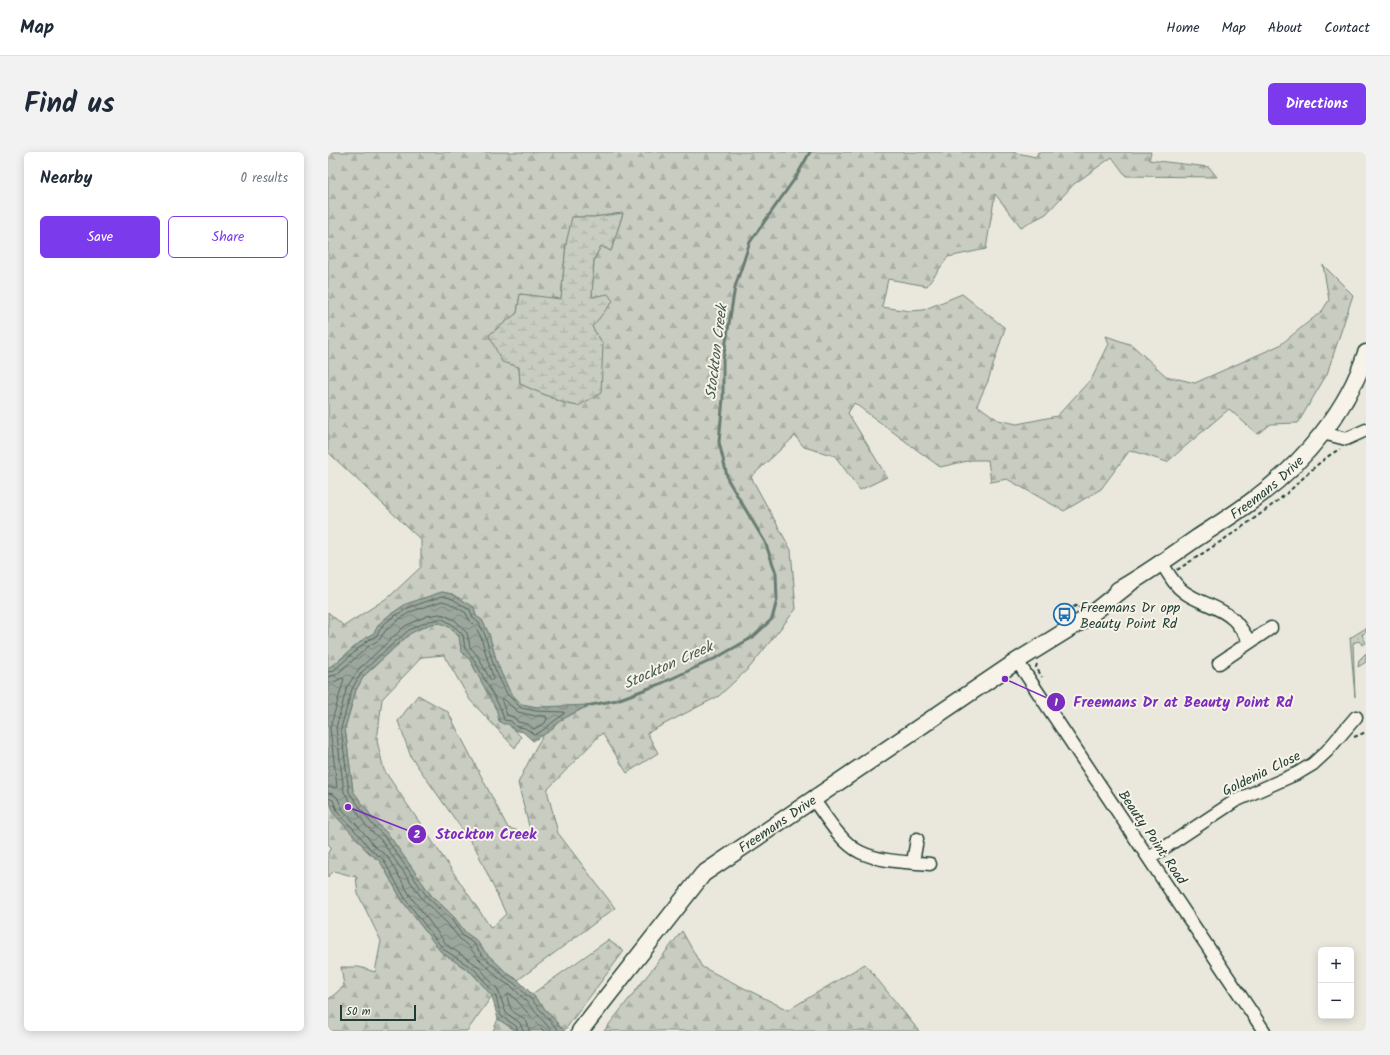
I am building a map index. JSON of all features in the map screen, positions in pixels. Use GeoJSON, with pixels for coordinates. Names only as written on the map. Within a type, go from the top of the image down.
{"type":"FeatureCollection","features":[{"type":"Feature","properties":{"kind":"main road","name":"Freemans Drive"},"geometry":{"type":"LineString","coordinates":[[583,1027],[703,874],[813,799],[1020,666],[1085,619],[1128,585],[1257,497],[1302,458],[1323,433],[1341,406],[1356,378],[1366,353]]}},
{"type":"Feature","properties":{"kind":"street"},"geometry":{"type":"LineString","coordinates":[[1323,433],[1346,439],[1366,430]]}},
{"type":"Feature","properties":{"kind":"street"},"geometry":{"type":"LineString","coordinates":[[1161,562],[1177,587],[1185,593],[1232,618],[1250,642]]}},
{"type":"Feature","properties":{"kind":"street"},"geometry":{"type":"LineString","coordinates":[[1219,663],[1271,628]]}},
{"type":"Feature","properties":{"kind":"street","name":"Beauty Point Road"},"geometry":{"type":"LineString","coordinates":[[1020,666],[1264,1031]]}},
{"type":"Feature","properties":{"kind":"street","name":"Goldenia Close"},"geometry":{"type":"LineString","coordinates":[[1149,858],[1235,801],[1302,771],[1313,764],[1327,751],[1356,717]]}},
{"type":"Feature","properties":{"kind":"street"},"geometry":{"type":"LineString","coordinates":[[813,799],[844,840],[859,852],[884,860],[930,864]]}},
{"type":"Feature","properties":{"kind":"street"},"geometry":{"type":"LineString","coordinates":[[913,862],[917,839]]}},
{"type":"Feature","properties":{"kind":"path"},"geometry":{"type":"LineString","coordinates":[[1020,666],[1036,664],[1036,667],[1044,681]]}},
{"type":"Feature","properties":{"kind":"path"},"geometry":{"type":"LineString","coordinates":[[1352,738],[1366,732]]}},
{"type":"Feature","properties":{"kind":"green space"},"geometry":{"type":"Polygon","coordinates":[[[328,152],[1012,152],[1036,157],[1038,152],[1151,152],[1149,160],[1209,167],[1217,177],[1126,176],[1112,157],[1074,184],[1046,214],[1021,227],[995,194],[986,249],[948,257],[927,286],[888,279],[882,307],[910,311],[923,310],[962,294],[1005,328],[988,381],[977,405],[998,420],[1017,424],[1057,416],[1092,378],[1109,344],[1106,336],[1132,345],[1166,376],[1195,383],[1280,345],[1322,311],[1329,300],[1323,265],[1353,295],[1327,374],[1298,423],[1271,424],[1257,434],[1229,409],[1167,462],[1130,450],[1101,489],[1064,511],[1007,479],[991,482],[988,460],[972,460],[940,467],[854,403],[848,413],[887,477],[860,490],[835,456],[804,447],[795,436],[751,477],[791,550],[796,609],[750,667],[719,696],[647,733],[658,753],[627,773],[602,733],[547,790],[558,833],[615,908],[518,980],[507,973],[485,952],[476,940],[466,933],[454,917],[431,895],[388,834],[375,821],[353,791],[345,728],[356,690],[364,676],[411,633],[430,624],[441,623],[451,628],[460,637],[461,651],[470,660],[497,711],[499,721],[509,724],[521,737],[515,748],[470,700],[444,655],[422,657],[382,699],[377,741],[384,770],[491,928],[506,914],[476,849],[411,757],[398,721],[418,695],[448,712],[508,828],[531,834],[518,783],[544,734],[553,729],[554,725],[563,719],[588,706],[537,707],[521,704],[510,692],[498,666],[489,634],[482,620],[476,616],[474,607],[452,594],[442,592],[406,604],[388,616],[379,624],[374,633],[365,638],[328,668],[328,612],[344,626],[390,596],[421,567],[421,540],[328,452],[328,152]],[[623,213],[594,217],[573,217],[566,244],[561,300],[520,294],[517,313],[489,335],[519,367],[520,384],[564,403],[578,406],[603,344],[592,327],[594,259],[601,246],[611,251],[623,213]]]}},
{"type":"Feature","properties":{"kind":"green space"},"geometry":{"type":"Polygon","coordinates":[[[623,213],[611,251],[601,246],[594,259],[592,297],[608,294],[613,301],[592,327],[603,344],[601,393],[578,406],[564,403],[520,384],[519,367],[502,362],[489,335],[517,313],[520,294],[561,299],[566,244],[572,217],[594,217],[623,213]]]}},
{"type":"Feature","properties":{"kind":"green space"},"geometry":{"type":"Polygon","coordinates":[[[1366,628],[1366,632],[1362,635],[1366,643],[1362,645],[1359,641],[1353,643],[1355,697],[1350,638],[1366,628]]]}},
{"type":"Feature","properties":{"kind":"green space"},"geometry":{"type":"Polygon","coordinates":[[[1366,653],[1366,662],[1358,667],[1359,660],[1366,653]]]}},
{"type":"Feature","properties":{"kind":"green space"},"geometry":{"type":"Polygon","coordinates":[[[328,796],[335,815],[368,852],[380,861],[403,902],[441,952],[472,973],[492,996],[467,1031],[328,1031],[328,1000],[344,986],[341,967],[359,967],[375,972],[381,941],[358,894],[356,877],[334,871],[328,877],[328,852],[332,848],[328,844],[328,796]]]}},
{"type":"Feature","properties":{"kind":"green space"},"geometry":{"type":"Polygon","coordinates":[[[682,931],[702,967],[788,1010],[865,964],[919,1031],[604,1031],[682,931]]]}},
{"type":"Feature","properties":{"kind":"green space"},"geometry":{"type":"Polygon","coordinates":[[[608,940],[624,951],[564,1031],[532,994],[608,940]]]}},
{"type":"Feature","properties":{"kind":"green space"},"geometry":{"type":"Polygon","coordinates":[[[498,1019],[516,1031],[493,1031],[498,1019]]]}},
{"type":"Feature","properties":{"kind":"water","name":"Stockton Creek"},"geometry":{"type":"Polygon","coordinates":[[[442,592],[452,594],[474,607],[476,616],[482,620],[489,634],[498,666],[510,692],[521,704],[537,707],[589,705],[559,722],[553,729],[533,741],[523,732],[513,730],[509,724],[503,724],[499,721],[497,711],[470,660],[461,651],[459,637],[451,628],[441,623],[430,624],[411,633],[391,650],[364,676],[356,690],[345,728],[353,791],[375,821],[388,834],[431,895],[454,917],[466,933],[476,940],[485,952],[532,994],[564,1031],[516,1031],[498,1019],[492,996],[472,973],[441,952],[403,902],[380,861],[368,852],[335,815],[328,798],[328,668],[365,638],[374,633],[379,624],[388,616],[406,604],[442,592]]]}},
{"type":"Feature","properties":{"kind":"waterway","name":"Stockton Creek"},"geometry":{"type":"LineString","coordinates":[[586,706],[617,700],[660,684],[716,658],[753,637],[772,619],[777,600],[776,573],[765,542],[728,480],[719,442],[723,398],[723,360],[735,287],[750,242],[796,177],[810,152]]}},
{"type":"Feature","properties":{"kind":"place","name":"Freemans Dr opp Beauty Point Rd"},"geometry":{"type":"Point","coordinates":[1065,615]}},
{"type":"Feature","properties":{"kind":"place","name":"Freemans Dr at Beauty Point Rd"},"geometry":{"type":"Point","coordinates":[1005,679]}},
{"type":"Feature","properties":{"kind":"place","name":"Stockton Creek"},"geometry":{"type":"Point","coordinates":[348,807]}}]}
